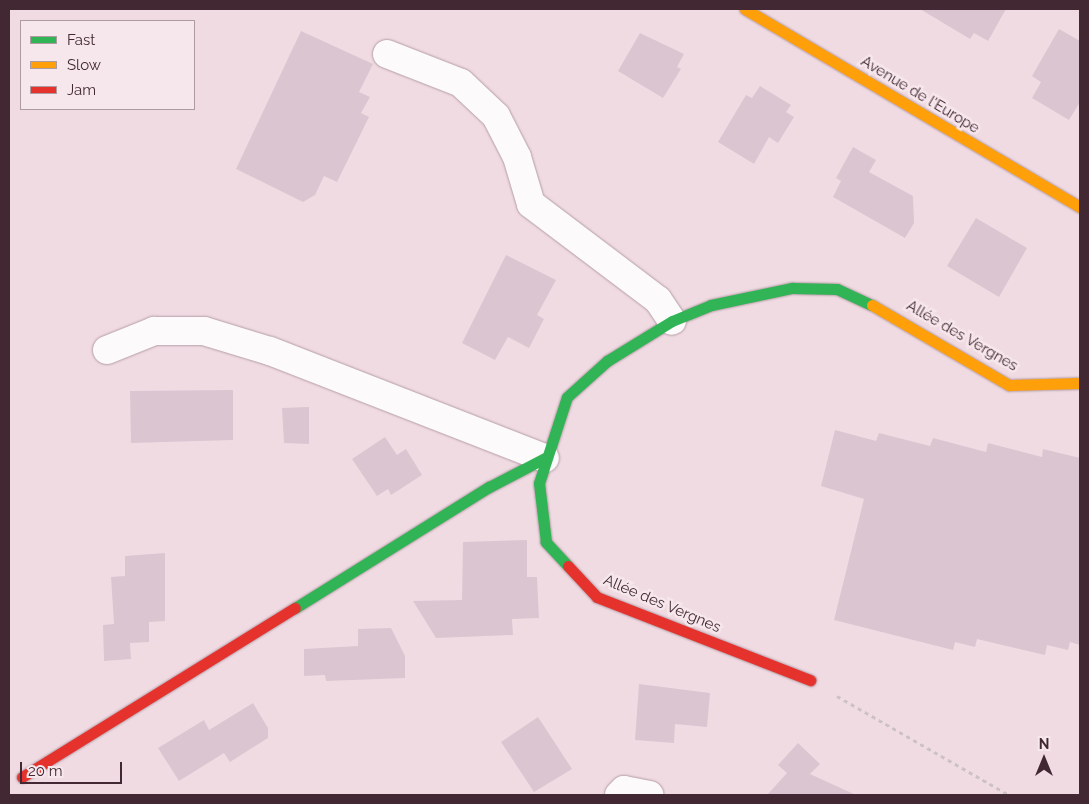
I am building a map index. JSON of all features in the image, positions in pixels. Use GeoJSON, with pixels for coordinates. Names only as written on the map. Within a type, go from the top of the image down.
{"type":"FeatureCollection","features":[{"type":"Feature","properties":{"kind":"street","name":"Avenue de l'Europe"},"geometry":{"type":"LineString","coordinates":[[745,9],[1080,207]]}},
{"type":"Feature","properties":{"kind":"street"},"geometry":{"type":"LineString","coordinates":[[387,54],[461,83],[496,116],[517,158],[531,204],[658,300],[672,321]]}},
{"type":"Feature","properties":{"kind":"street","name":"Allée des Vergnes"},"geometry":{"type":"LineString","coordinates":[[810,680],[598,596],[546,542],[539,483],[545,458],[567,397],[607,361],[672,321],[711,305],[792,288],[837,289],[897,316],[1009,385],[1080,383]]}},
{"type":"Feature","properties":{"kind":"street"},"geometry":{"type":"LineString","coordinates":[[106,350],[154,331],[204,331],[317,369],[545,458]]}},
{"type":"Feature","properties":{"kind":"street"},"geometry":{"type":"LineString","coordinates":[[22,777],[490,487],[545,458]]}},
{"type":"Feature","properties":{"kind":"street"},"geometry":{"type":"LineString","coordinates":[[618,795],[624,790],[650,795]]}},
{"type":"Feature","properties":{"kind":"path"},"geometry":{"type":"LineString","coordinates":[[810,680],[1010,795]]}},
{"type":"Feature","properties":{"kind":"building"},"geometry":{"type":"Polygon","coordinates":[[[920,9],[1006,9],[988,41],[974,33],[970,39],[920,9]]]}},
{"type":"Feature","properties":{"kind":"building"},"geometry":{"type":"Polygon","coordinates":[[[1059,29],[1080,41],[1080,102],[1069,120],[1032,98],[1041,82],[1032,76],[1059,29]]]}},
{"type":"Feature","properties":{"kind":"building"},"geometry":{"type":"Polygon","coordinates":[[[301,31],[373,64],[359,92],[370,97],[361,113],[369,117],[337,182],[324,176],[315,195],[303,202],[236,169],[301,31]]]}},
{"type":"Feature","properties":{"kind":"building"},"geometry":{"type":"Polygon","coordinates":[[[640,33],[684,54],[677,67],[681,69],[663,98],[618,71],[640,33]]]}},
{"type":"Feature","properties":{"kind":"building"},"geometry":{"type":"Polygon","coordinates":[[[760,86],[791,105],[786,112],[794,117],[778,143],[769,137],[754,164],[718,142],[746,95],[752,98],[760,86]]]}},
{"type":"Feature","properties":{"kind":"building"},"geometry":{"type":"Polygon","coordinates":[[[853,147],[876,160],[869,172],[913,196],[914,223],[905,238],[833,197],[841,181],[836,178],[853,147]]]}},
{"type":"Feature","properties":{"kind":"building"},"geometry":{"type":"Polygon","coordinates":[[[976,218],[1027,248],[999,297],[947,266],[976,218]]]}},
{"type":"Feature","properties":{"kind":"building"},"geometry":{"type":"Polygon","coordinates":[[[506,255],[556,280],[537,315],[544,319],[529,348],[508,337],[495,360],[462,343],[506,255]]]}},
{"type":"Feature","properties":{"kind":"building"},"geometry":{"type":"Polygon","coordinates":[[[233,390],[233,440],[131,443],[130,391],[233,390]]]}},
{"type":"Feature","properties":{"kind":"building"},"geometry":{"type":"Polygon","coordinates":[[[309,407],[309,444],[284,443],[282,408],[309,407]]]}},
{"type":"Feature","properties":{"kind":"building"},"geometry":{"type":"Polygon","coordinates":[[[835,430],[876,441],[879,433],[930,446],[933,438],[986,452],[988,443],[1042,457],[1043,449],[1080,458],[1080,645],[1070,642],[1068,650],[1047,645],[1045,655],[977,639],[975,647],[955,642],[953,650],[834,620],[864,499],[821,486],[835,430]]]}},
{"type":"Feature","properties":{"kind":"building"},"geometry":{"type":"Polygon","coordinates":[[[385,437],[397,455],[406,449],[422,475],[391,495],[388,489],[377,496],[352,459],[385,437]]]}},
{"type":"Feature","properties":{"kind":"building"},"geometry":{"type":"Polygon","coordinates":[[[527,540],[527,577],[537,577],[539,618],[512,619],[513,635],[436,638],[413,601],[462,600],[463,542],[527,540]]]}},
{"type":"Feature","properties":{"kind":"building"},"geometry":{"type":"Polygon","coordinates":[[[165,553],[165,621],[149,622],[149,642],[130,643],[131,659],[104,661],[103,625],[114,624],[111,577],[125,576],[125,556],[165,553]]]}},
{"type":"Feature","properties":{"kind":"building"},"geometry":{"type":"Polygon","coordinates":[[[391,628],[405,656],[405,678],[326,681],[325,675],[304,676],[304,649],[358,646],[358,629],[391,628]]]}},
{"type":"Feature","properties":{"kind":"building"},"geometry":{"type":"Polygon","coordinates":[[[639,684],[710,693],[707,727],[675,724],[674,743],[635,740],[639,684]]]}},
{"type":"Feature","properties":{"kind":"building"},"geometry":{"type":"Polygon","coordinates":[[[253,703],[268,728],[268,738],[230,762],[224,753],[179,781],[158,748],[204,720],[209,730],[253,703]]]}},
{"type":"Feature","properties":{"kind":"building"},"geometry":{"type":"Polygon","coordinates":[[[538,717],[572,769],[534,792],[501,742],[538,717]]]}},
{"type":"Feature","properties":{"kind":"building"},"geometry":{"type":"Polygon","coordinates":[[[798,743],[820,764],[810,774],[856,795],[767,795],[787,773],[778,765],[798,743]]]}},
{"type":"Feature","properties":{"kind":"traffic: fast"},"geometry":{"type":"LineString","coordinates":[[568,566],[546,542],[539,483],[567,397],[607,361],[672,321],[711,305],[792,288],[837,289],[872,305]]}},
{"type":"Feature","properties":{"kind":"traffic: fast"},"geometry":{"type":"LineString","coordinates":[[295,608],[489,487],[545,458]]}},
{"type":"Feature","properties":{"kind":"traffic: slow"},"geometry":{"type":"LineString","coordinates":[[745,9],[1080,207]]}},
{"type":"Feature","properties":{"kind":"traffic: slow"},"geometry":{"type":"LineString","coordinates":[[872,305],[1009,385],[1080,383]]}},
{"type":"Feature","properties":{"kind":"traffic: jam"},"geometry":{"type":"LineString","coordinates":[[568,566],[597,597],[810,680]]}},
{"type":"Feature","properties":{"kind":"traffic: jam"},"geometry":{"type":"LineString","coordinates":[[22,777],[295,608]]}}]}
